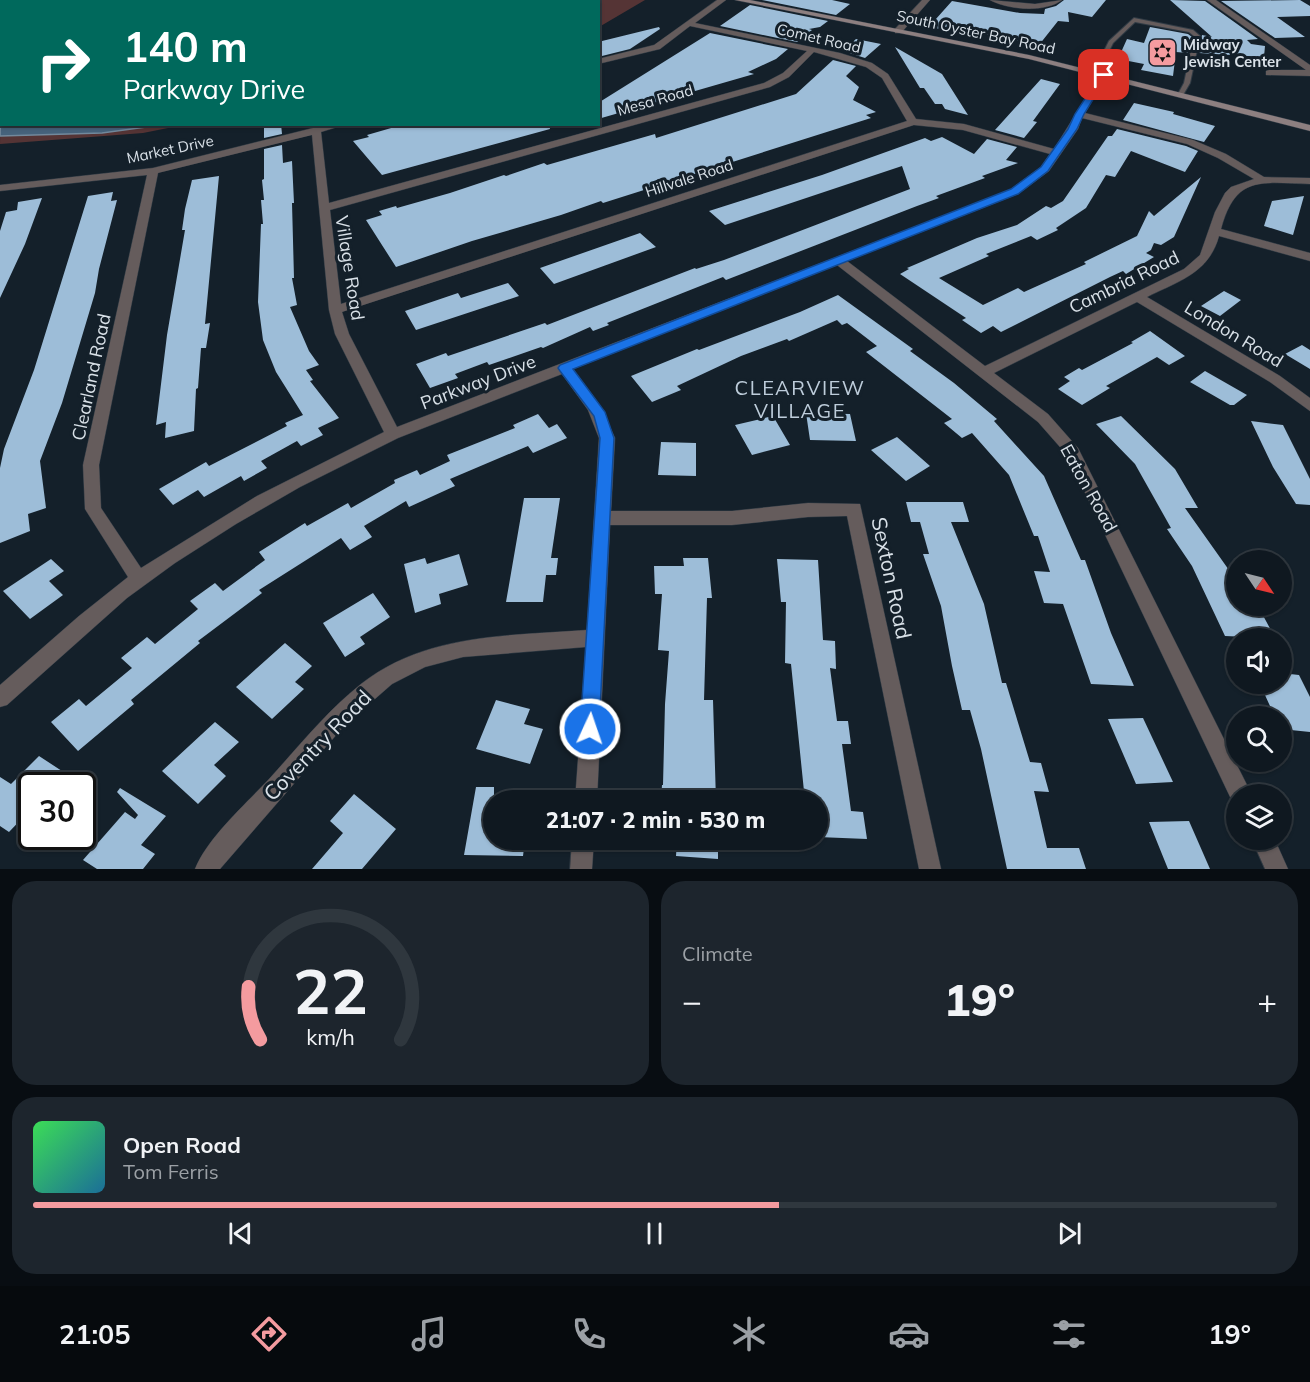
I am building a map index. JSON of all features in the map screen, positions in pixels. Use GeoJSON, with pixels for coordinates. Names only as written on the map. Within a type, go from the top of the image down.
{"type":"FeatureCollection","features":[{"type":"Feature","properties":{"kind":"main road","name":"South Oyster Bay Road"},"geometry":{"type":"LineString","coordinates":[[739,0],[1100,74],[1310,128]]}},
{"type":"Feature","properties":{"kind":"street"},"geometry":{"type":"LineString","coordinates":[[600,61],[657,47],[722,0]]}},
{"type":"Feature","properties":{"kind":"street"},"geometry":{"type":"LineString","coordinates":[[898,31],[926,0]]}},
{"type":"Feature","properties":{"kind":"street"},"geometry":{"type":"LineString","coordinates":[[994,0],[1032,5],[1054,3],[1058,0]]}},
{"type":"Feature","properties":{"kind":"street"},"geometry":{"type":"LineString","coordinates":[[1211,0],[1310,71]]}},
{"type":"Feature","properties":{"kind":"street","name":"Comet Road"},"geometry":{"type":"LineString","coordinates":[[690,24],[854,59],[876,69],[889,82],[913,122]]}},
{"type":"Feature","properties":{"kind":"street","name":"Mesa Road"},"geometry":{"type":"LineString","coordinates":[[323,208],[767,85],[786,75],[812,50]]}},
{"type":"Feature","properties":{"kind":"street"},"geometry":{"type":"LineString","coordinates":[[1269,73],[1310,71]]}},
{"type":"Feature","properties":{"kind":"street","name":"Parkway Drive"},"geometry":{"type":"LineString","coordinates":[[0,698],[66,639],[139,580],[210,531],[333,462],[393,434],[1014,192],[1045,169],[1057,153],[1073,129],[1100,74]]}},
{"type":"Feature","properties":{"kind":"street"},"geometry":{"type":"LineString","coordinates":[[1079,114],[1190,142],[1222,156],[1262,180]]}},
{"type":"Feature","properties":{"kind":"street","name":"Hillvale Road"},"geometry":{"type":"LineString","coordinates":[[335,310],[913,122],[964,127],[1057,153]]}},
{"type":"Feature","properties":{"kind":"street","name":"Market Drive"},"geometry":{"type":"LineString","coordinates":[[0,188],[153,171],[335,126]]}},
{"type":"Feature","properties":{"kind":"street","name":"Village Road"},"geometry":{"type":"LineString","coordinates":[[316,131],[335,310],[342,334],[393,434]]}},
{"type":"Feature","properties":{"kind":"street","name":"Clearland Road"},"geometry":{"type":"LineString","coordinates":[[139,580],[93,509],[91,465],[153,171]]}},
{"type":"Feature","properties":{"kind":"street","name":"Cambria Road"},"geometry":{"type":"LineString","coordinates":[[985,372],[1188,272],[1201,263],[1231,192],[1262,180],[1310,181]]}},
{"type":"Feature","properties":{"kind":"street"},"geometry":{"type":"LineString","coordinates":[[1216,231],[1310,257]]}},
{"type":"Feature","properties":{"kind":"street","name":"Eaton Road"},"geometry":{"type":"LineString","coordinates":[[839,261],[1043,418],[1073,452],[1236,784]]}},
{"type":"Feature","properties":{"kind":"street","name":"London Road"},"geometry":{"type":"LineString","coordinates":[[1137,297],[1275,379],[1310,406]]}},
{"type":"Feature","properties":{"kind":"street"},"geometry":{"type":"LineString","coordinates":[[565,368],[600,415],[607,438],[587,790]]}},
{"type":"Feature","properties":{"kind":"street","name":"Sexton Road"},"geometry":{"type":"LineString","coordinates":[[602,518],[732,518],[808,510],[854,509],[930,869]]}},
{"type":"Feature","properties":{"kind":"street","name":"Coventry Road"},"geometry":{"type":"LineString","coordinates":[[206,869],[219,851],[323,734],[366,691],[391,674],[422,659],[458,649],[594,638]]}},
{"type":"Feature","properties":{"kind":"street"},"geometry":{"type":"LineString","coordinates":[[581,869],[582,850]]}},
{"type":"Feature","properties":{"kind":"street"},"geometry":{"type":"LineString","coordinates":[[1268,850],[1277,869]]}},
{"type":"Feature","properties":{"kind":"lane"},"geometry":{"type":"LineString","coordinates":[[1100,74],[1111,42],[1122,34],[1134,20],[1191,31],[1197,36],[1187,83],[1181,94]]}},
{"type":"Feature","properties":{"kind":"shaded area"},"geometry":{"type":"Polygon","coordinates":[[[600,0],[645,0],[600,26],[600,0]]]}},
{"type":"Feature","properties":{"kind":"shaded area"},"geometry":{"type":"Polygon","coordinates":[[[0,126],[178,126],[143,133],[0,144],[0,126]]]}},
{"type":"Feature","properties":{"kind":"water"},"geometry":{"type":"Polygon","coordinates":[[[0,126],[154,126],[102,133],[0,136],[0,126]]]}},
{"type":"Feature","properties":{"kind":"building"},"geometry":{"type":"Polygon","coordinates":[[[762,0],[832,0],[850,4],[836,15],[762,0]]]}},
{"type":"Feature","properties":{"kind":"building"},"geometry":{"type":"Polygon","coordinates":[[[1064,0],[1106,0],[1092,17],[1068,12],[1069,22],[1058,21],[1039,45],[952,28],[927,29],[952,1],[1020,13],[1044,14],[1045,9],[1056,6],[1064,0]]]}},
{"type":"Feature","properties":{"kind":"building"},"geometry":{"type":"Polygon","coordinates":[[[1170,0],[1205,1],[1258,39],[1247,40],[1251,44],[1265,46],[1264,57],[1199,53],[1202,35],[1212,37],[1170,0]]]}},
{"type":"Feature","properties":{"kind":"building"},"geometry":{"type":"Polygon","coordinates":[[[1300,0],[1310,6],[1310,16],[1277,17],[1305,37],[1275,38],[1221,1],[1300,0]]]}},
{"type":"Feature","properties":{"kind":"building"},"geometry":{"type":"Polygon","coordinates":[[[750,5],[828,21],[820,27],[809,29],[812,30],[797,42],[720,26],[750,5]]]}},
{"type":"Feature","properties":{"kind":"building"},"geometry":{"type":"Polygon","coordinates":[[[659,27],[660,29],[630,49],[600,56],[600,42],[659,27]]]}},
{"type":"Feature","properties":{"kind":"building","name":"Midway Jewish Center"},"geometry":{"type":"Polygon","coordinates":[[[1150,27],[1188,34],[1192,37],[1188,53],[1176,52],[1173,76],[1141,70],[1144,64],[1118,59],[1127,39],[1144,43],[1150,27]]]}},
{"type":"Feature","properties":{"kind":"building"},"geometry":{"type":"Polygon","coordinates":[[[710,33],[788,49],[776,59],[748,72],[754,74],[600,118],[600,102],[710,33]]]}},
{"type":"Feature","properties":{"kind":"building"},"geometry":{"type":"Polygon","coordinates":[[[856,39],[881,44],[865,58],[843,51],[856,39]]]}},
{"type":"Feature","properties":{"kind":"building"},"geometry":{"type":"Polygon","coordinates":[[[895,47],[942,74],[968,115],[945,109],[942,104],[935,104],[924,88],[920,88],[895,47]]]}},
{"type":"Feature","properties":{"kind":"building"},"geometry":{"type":"Polygon","coordinates":[[[833,60],[856,66],[846,76],[859,87],[853,100],[876,112],[866,115],[871,118],[603,203],[601,201],[472,241],[396,267],[366,220],[382,215],[379,211],[396,206],[397,208],[450,193],[544,163],[547,165],[655,134],[656,138],[796,94],[833,60]]]}},
{"type":"Feature","properties":{"kind":"building"},"geometry":{"type":"Polygon","coordinates":[[[1041,79],[1060,84],[1033,121],[1037,122],[1024,138],[995,130],[1041,79]]]}},
{"type":"Feature","properties":{"kind":"building"},"geometry":{"type":"Polygon","coordinates":[[[1134,103],[1174,112],[1173,114],[1215,126],[1204,142],[1123,120],[1134,103]]]}},
{"type":"Feature","properties":{"kind":"building"},"geometry":{"type":"Polygon","coordinates":[[[264,126],[281,126],[282,134],[264,138],[264,126]]]}},
{"type":"Feature","properties":{"kind":"building"},"geometry":{"type":"Polygon","coordinates":[[[398,126],[549,126],[550,129],[382,175],[353,141],[369,137],[367,135],[398,126]]]}},
{"type":"Feature","properties":{"kind":"building"},"geometry":{"type":"Polygon","coordinates":[[[1117,129],[1198,151],[1185,172],[1131,151],[1115,177],[1106,175],[1086,208],[1056,228],[1058,230],[1037,240],[1031,236],[986,254],[989,256],[939,278],[983,305],[1018,288],[1024,292],[1086,264],[1084,262],[1137,236],[1149,211],[1154,216],[1201,177],[1174,237],[1161,245],[1154,243],[1151,250],[1146,253],[1154,257],[1126,274],[1123,271],[1110,277],[1001,332],[993,326],[981,333],[962,320],[966,318],[900,274],[909,269],[907,268],[977,238],[1017,225],[1046,206],[1051,208],[1063,201],[1108,136],[1112,136],[1117,129]]]}},
{"type":"Feature","properties":{"kind":"building"},"geometry":{"type":"Polygon","coordinates":[[[942,137],[974,154],[987,139],[1017,147],[1006,160],[1018,163],[936,196],[939,198],[726,280],[723,277],[607,323],[609,325],[593,331],[590,327],[543,348],[489,365],[487,362],[455,374],[458,378],[430,388],[416,364],[446,353],[448,356],[545,323],[547,325],[910,189],[902,166],[725,225],[709,211],[822,175],[925,138],[931,141],[942,137]]]}},
{"type":"Feature","properties":{"kind":"building"},"geometry":{"type":"Polygon","coordinates":[[[282,145],[283,163],[292,161],[294,278],[292,278],[297,305],[290,307],[309,351],[319,365],[306,370],[313,380],[310,381],[339,418],[318,428],[323,435],[301,446],[297,441],[261,461],[267,468],[244,481],[241,476],[204,497],[198,490],[173,505],[159,489],[206,462],[209,466],[287,426],[285,423],[303,415],[276,372],[263,340],[258,302],[261,224],[263,224],[261,200],[264,200],[262,180],[264,179],[264,149],[282,145]]]}},
{"type":"Feature","properties":{"kind":"building"},"geometry":{"type":"Polygon","coordinates":[[[219,176],[205,324],[210,323],[206,348],[201,348],[194,431],[165,438],[166,422],[156,425],[167,335],[185,230],[182,230],[185,209],[192,180],[219,176]]]}},
{"type":"Feature","properties":{"kind":"building"},"geometry":{"type":"Polygon","coordinates":[[[113,192],[111,201],[117,200],[95,293],[62,403],[40,461],[46,508],[28,514],[30,531],[0,543],[0,468],[4,449],[34,370],[88,196],[113,192]]]}},
{"type":"Feature","properties":{"kind":"building"},"geometry":{"type":"Polygon","coordinates":[[[1304,196],[1293,235],[1264,226],[1272,201],[1304,196]]]}},
{"type":"Feature","properties":{"kind":"building"},"geometry":{"type":"Polygon","coordinates":[[[42,198],[25,244],[0,298],[0,231],[6,212],[17,210],[18,202],[42,198]]]}},
{"type":"Feature","properties":{"kind":"building"},"geometry":{"type":"Polygon","coordinates":[[[640,233],[656,247],[554,284],[540,268],[640,233]]]}},
{"type":"Feature","properties":{"kind":"building"},"geometry":{"type":"Polygon","coordinates":[[[508,283],[519,296],[416,330],[405,311],[458,293],[461,298],[508,283]]]}},
{"type":"Feature","properties":{"kind":"building"},"geometry":{"type":"Polygon","coordinates":[[[1224,291],[1241,300],[1220,316],[1201,306],[1224,291]]]}},
{"type":"Feature","properties":{"kind":"building"},"geometry":{"type":"Polygon","coordinates":[[[838,295],[913,349],[910,351],[954,383],[997,419],[994,421],[1044,476],[1081,560],[1085,560],[1111,633],[1134,686],[1091,684],[1063,604],[1044,603],[1034,571],[1050,572],[1038,536],[1034,536],[1009,475],[972,433],[962,438],[944,423],[952,419],[866,352],[877,346],[847,323],[842,325],[837,320],[789,341],[787,339],[741,356],[677,386],[681,390],[652,402],[631,376],[697,349],[800,312],[838,295]]]}},
{"type":"Feature","properties":{"kind":"building"},"geometry":{"type":"Polygon","coordinates":[[[1150,331],[1185,356],[1169,365],[1157,357],[1106,386],[1110,388],[1082,405],[1058,389],[1070,381],[1064,377],[1133,343],[1131,342],[1150,331]]]}},
{"type":"Feature","properties":{"kind":"building"},"geometry":{"type":"Polygon","coordinates":[[[1302,345],[1310,350],[1310,369],[1285,354],[1302,345]]]}},
{"type":"Feature","properties":{"kind":"building"},"geometry":{"type":"Polygon","coordinates":[[[1205,371],[1247,395],[1234,405],[1230,405],[1190,382],[1205,371]]]}},
{"type":"Feature","properties":{"kind":"building"},"geometry":{"type":"Polygon","coordinates":[[[806,413],[850,414],[856,441],[810,440],[806,413]]]}},
{"type":"Feature","properties":{"kind":"building"},"geometry":{"type":"Polygon","coordinates":[[[538,414],[549,428],[557,424],[567,438],[533,453],[528,446],[450,479],[455,486],[409,507],[406,501],[364,526],[372,537],[350,550],[341,538],[259,590],[262,593],[198,641],[200,643],[131,700],[134,704],[78,751],[51,722],[79,699],[86,706],[132,668],[121,658],[147,637],[155,644],[198,609],[190,601],[215,583],[223,591],[265,560],[259,552],[305,523],[307,526],[348,503],[351,508],[395,483],[394,480],[417,470],[420,475],[450,461],[447,455],[515,428],[513,425],[538,414]]]}},
{"type":"Feature","properties":{"kind":"building"},"geometry":{"type":"Polygon","coordinates":[[[773,416],[790,445],[752,455],[735,425],[773,416]]]}},
{"type":"Feature","properties":{"kind":"building"},"geometry":{"type":"Polygon","coordinates":[[[1121,416],[1175,469],[1198,508],[1185,508],[1226,566],[1226,616],[1263,616],[1270,628],[1226,628],[1225,636],[1192,566],[1167,529],[1171,528],[1135,464],[1096,424],[1121,416]]]}},
{"type":"Feature","properties":{"kind":"building"},"geometry":{"type":"Polygon","coordinates":[[[1251,421],[1283,425],[1310,479],[1310,505],[1296,504],[1273,467],[1251,421]]]}},
{"type":"Feature","properties":{"kind":"building"},"geometry":{"type":"Polygon","coordinates":[[[897,437],[930,466],[906,481],[871,450],[897,437]]]}},
{"type":"Feature","properties":{"kind":"building"},"geometry":{"type":"Polygon","coordinates":[[[661,442],[696,443],[696,476],[658,475],[661,442]]]}},
{"type":"Feature","properties":{"kind":"building"},"geometry":{"type":"Polygon","coordinates":[[[524,498],[560,498],[551,558],[558,558],[556,575],[546,575],[543,602],[506,602],[524,498]]]}},
{"type":"Feature","properties":{"kind":"building"},"geometry":{"type":"Polygon","coordinates":[[[906,502],[963,502],[969,522],[951,522],[984,604],[1002,683],[1006,683],[1030,762],[1041,763],[1049,792],[1034,791],[1047,848],[1079,848],[1086,869],[1007,869],[981,749],[970,710],[962,710],[941,606],[923,554],[929,554],[920,522],[911,522],[906,502]]]}},
{"type":"Feature","properties":{"kind":"building"},"geometry":{"type":"Polygon","coordinates":[[[459,554],[468,585],[439,594],[441,604],[415,613],[404,564],[425,558],[427,564],[459,554]]]}},
{"type":"Feature","properties":{"kind":"building"},"geometry":{"type":"Polygon","coordinates":[[[683,558],[708,558],[712,598],[707,598],[704,700],[713,700],[716,790],[662,790],[669,651],[658,650],[662,594],[655,594],[654,566],[684,566],[683,558]]]}},
{"type":"Feature","properties":{"kind":"building"},"geometry":{"type":"Polygon","coordinates":[[[51,559],[64,571],[49,581],[63,595],[30,619],[3,591],[51,559]]]}},
{"type":"Feature","properties":{"kind":"building"},"geometry":{"type":"Polygon","coordinates":[[[777,559],[818,560],[823,640],[835,641],[836,669],[830,668],[837,721],[848,721],[851,744],[842,744],[851,811],[863,812],[867,839],[828,837],[828,790],[804,790],[791,664],[785,663],[786,602],[781,602],[777,559]]]}},
{"type":"Feature","properties":{"kind":"building"},"geometry":{"type":"Polygon","coordinates":[[[373,593],[390,617],[360,637],[365,644],[345,657],[323,623],[373,593]]]}},
{"type":"Feature","properties":{"kind":"building"},"geometry":{"type":"Polygon","coordinates":[[[285,643],[312,666],[295,682],[304,689],[272,719],[236,687],[285,643]]]}},
{"type":"Feature","properties":{"kind":"building"},"geometry":{"type":"Polygon","coordinates":[[[1292,674],[1299,675],[1310,697],[1310,732],[1292,730],[1292,706],[1270,706],[1265,694],[1292,694],[1292,674]]]}},
{"type":"Feature","properties":{"kind":"building"},"geometry":{"type":"Polygon","coordinates":[[[496,700],[530,709],[524,724],[543,729],[530,764],[476,749],[496,700]]]}},
{"type":"Feature","properties":{"kind":"building"},"geometry":{"type":"Polygon","coordinates":[[[1143,718],[1173,782],[1136,784],[1108,719],[1143,718]]]}},
{"type":"Feature","properties":{"kind":"building"},"geometry":{"type":"Polygon","coordinates":[[[215,722],[239,742],[214,765],[226,776],[198,804],[162,771],[215,722]]]}},
{"type":"Feature","properties":{"kind":"building"},"geometry":{"type":"Polygon","coordinates":[[[39,756],[63,772],[23,772],[39,756]]]}},
{"type":"Feature","properties":{"kind":"building"},"geometry":{"type":"Polygon","coordinates":[[[0,777],[11,784],[18,777],[18,823],[9,832],[0,826],[0,777]]]}},
{"type":"Feature","properties":{"kind":"building"},"geometry":{"type":"Polygon","coordinates":[[[476,787],[494,787],[494,790],[483,790],[483,850],[524,850],[523,856],[464,855],[476,787]]]}},
{"type":"Feature","properties":{"kind":"building"},"geometry":{"type":"Polygon","coordinates":[[[120,788],[166,816],[141,845],[155,854],[143,869],[97,869],[83,860],[92,850],[96,850],[96,845],[125,812],[135,819],[138,815],[117,792],[120,788]]]}},
{"type":"Feature","properties":{"kind":"building"},"geometry":{"type":"Polygon","coordinates":[[[354,794],[396,829],[362,869],[312,869],[343,833],[330,821],[354,794]]]}},
{"type":"Feature","properties":{"kind":"building"},"geometry":{"type":"Polygon","coordinates":[[[1189,821],[1210,869],[1168,869],[1149,822],[1189,821]]]}},
{"type":"Feature","properties":{"kind":"building"},"geometry":{"type":"Polygon","coordinates":[[[676,850],[718,850],[718,859],[676,856],[676,850]]]}},
{"type":"Feature","properties":{"kind":"place","name":"Midway Jewish Center"},"geometry":{"type":"Point","coordinates":[1162,53]}},
{"type":"Feature","properties":{"kind":"district","name":"CLEARVIEW VILLAGE"},"geometry":{"type":"Point","coordinates":[800,398]}},
{"type":"Feature","properties":{"kind":"route"},"geometry":{"type":"LineString","coordinates":[[590,729],[607,438],[600,415],[565,368],[1014,192],[1045,169],[1073,129],[1079,114],[1104,75]]}}]}
